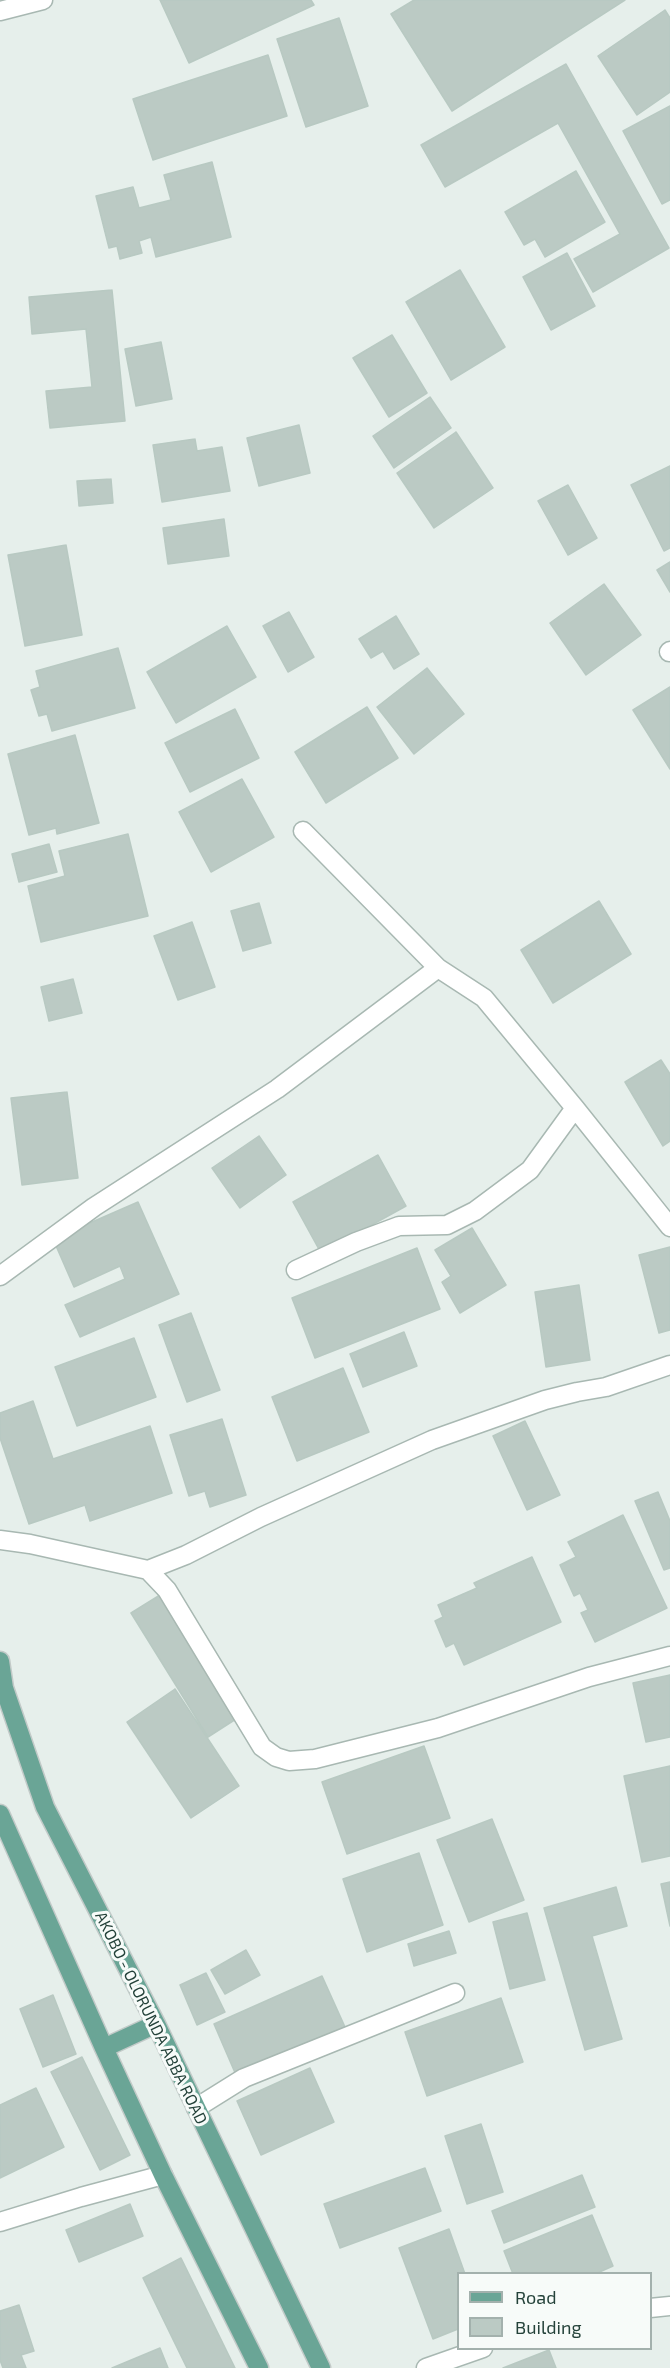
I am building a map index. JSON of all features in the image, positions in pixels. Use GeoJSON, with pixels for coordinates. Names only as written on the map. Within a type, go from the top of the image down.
{"type":"FeatureCollection","features":[{"type":"Feature","properties":{"kind":"main road","name":"AKOBO - OLORUNDA ABBA ROAD"},"geometry":{"type":"LineString","coordinates":[[0,1661],[4,1688],[45,1807],[156,2024],[321,2368]]}},
{"type":"Feature","properties":{"kind":"main road"},"geometry":{"type":"LineString","coordinates":[[0,1814],[163,2175],[259,2368]]}},
{"type":"Feature","properties":{"kind":"main road"},"geometry":{"type":"LineString","coordinates":[[104,2048],[156,2024]]}},
{"type":"Feature","properties":{"kind":"street"},"geometry":{"type":"LineString","coordinates":[[0,11],[43,0]]}},
{"type":"Feature","properties":{"kind":"street"},"geometry":{"type":"LineString","coordinates":[[303,831],[438,968],[484,998],[670,1227]]}},
{"type":"Feature","properties":{"kind":"street"},"geometry":{"type":"LineString","coordinates":[[0,1276],[94,1207],[277,1089],[438,968]]}},
{"type":"Feature","properties":{"kind":"street"},"geometry":{"type":"LineString","coordinates":[[296,1270],[356,1242],[399,1226],[447,1225],[475,1211],[530,1170],[575,1108]]}},
{"type":"Feature","properties":{"kind":"street"},"geometry":{"type":"LineString","coordinates":[[0,1540],[30,1544],[148,1570],[186,1555],[261,1517],[432,1440],[545,1400],[606,1387],[670,1365]]}},
{"type":"Feature","properties":{"kind":"street"},"geometry":{"type":"LineString","coordinates":[[148,1570],[166,1590],[262,1747],[276,1757],[289,1761],[315,1759],[438,1728],[589,1677],[670,1656]]}},
{"type":"Feature","properties":{"kind":"street"},"geometry":{"type":"LineString","coordinates":[[195,2108],[244,2078],[455,1993]]}},
{"type":"Feature","properties":{"kind":"street"},"geometry":{"type":"LineString","coordinates":[[0,2222],[163,2175]]}},
{"type":"Feature","properties":{"kind":"street"},"geometry":{"type":"LineString","coordinates":[[652,2308],[670,2306]]}},
{"type":"Feature","properties":{"kind":"street"},"geometry":{"type":"LineString","coordinates":[[426,2368],[480,2350]]}},
{"type":"Feature","properties":{"kind":"building"},"geometry":{"type":"Polygon","coordinates":[[[160,0],[311,0],[314,5],[189,63],[160,0]]]}},
{"type":"Feature","properties":{"kind":"building"},"geometry":{"type":"Polygon","coordinates":[[[414,0],[625,0],[452,111],[391,14],[414,0]]]}},
{"type":"Feature","properties":{"kind":"building"},"geometry":{"type":"Polygon","coordinates":[[[665,10],[670,18],[670,92],[637,115],[598,56],[665,10]]]}},
{"type":"Feature","properties":{"kind":"building"},"geometry":{"type":"Polygon","coordinates":[[[339,18],[368,106],[306,127],[277,39],[339,18]]]}},
{"type":"Feature","properties":{"kind":"building"},"geometry":{"type":"Polygon","coordinates":[[[268,55],[287,116],[153,160],[133,99],[268,55]]]}},
{"type":"Feature","properties":{"kind":"building"},"geometry":{"type":"Polygon","coordinates":[[[566,64],[669,248],[593,292],[574,259],[620,234],[558,123],[445,187],[421,145],[566,64]]]}},
{"type":"Feature","properties":{"kind":"building"},"geometry":{"type":"Polygon","coordinates":[[[670,106],[670,200],[662,204],[623,131],[670,106]]]}},
{"type":"Feature","properties":{"kind":"building"},"geometry":{"type":"Polygon","coordinates":[[[212,162],[231,237],[156,257],[151,237],[139,241],[142,253],[120,259],[117,246],[109,248],[96,196],[133,187],[139,208],[171,200],[164,175],[212,162]]]}},
{"type":"Feature","properties":{"kind":"building"},"geometry":{"type":"Polygon","coordinates":[[[576,171],[605,222],[545,257],[535,239],[524,245],[505,212],[576,171]]]}},
{"type":"Feature","properties":{"kind":"building"},"geometry":{"type":"Polygon","coordinates":[[[567,253],[595,306],[551,330],[523,277],[567,253]]]}},
{"type":"Feature","properties":{"kind":"building"},"geometry":{"type":"Polygon","coordinates":[[[460,270],[505,347],[451,380],[406,302],[460,270]]]}},
{"type":"Feature","properties":{"kind":"building"},"geometry":{"type":"Polygon","coordinates":[[[112,290],[125,421],[50,428],[46,391],[92,387],[86,329],[32,334],[29,297],[112,290]]]}},
{"type":"Feature","properties":{"kind":"building"},"geometry":{"type":"Polygon","coordinates":[[[392,335],[427,393],[389,417],[353,358],[392,335]]]}},
{"type":"Feature","properties":{"kind":"building"},"geometry":{"type":"Polygon","coordinates":[[[161,342],[172,399],[136,406],[125,349],[161,342]]]}},
{"type":"Feature","properties":{"kind":"building"},"geometry":{"type":"Polygon","coordinates":[[[430,397],[451,428],[394,468],[373,436],[430,397]]]}},
{"type":"Feature","properties":{"kind":"building"},"geometry":{"type":"Polygon","coordinates":[[[299,425],[310,473],[259,486],[247,438],[299,425]]]}},
{"type":"Feature","properties":{"kind":"building"},"geometry":{"type":"Polygon","coordinates":[[[456,432],[493,488],[434,528],[397,473],[456,432]]]}},
{"type":"Feature","properties":{"kind":"building"},"geometry":{"type":"Polygon","coordinates":[[[195,439],[197,451],[222,447],[230,491],[162,502],[153,445],[195,439]]]}},
{"type":"Feature","properties":{"kind":"building"},"geometry":{"type":"Polygon","coordinates":[[[670,466],[670,548],[664,551],[631,485],[670,466]]]}},
{"type":"Feature","properties":{"kind":"building"},"geometry":{"type":"Polygon","coordinates":[[[111,479],[113,503],[79,506],[77,481],[111,479]]]}},
{"type":"Feature","properties":{"kind":"building"},"geometry":{"type":"Polygon","coordinates":[[[568,485],[597,538],[568,555],[538,501],[568,485]]]}},
{"type":"Feature","properties":{"kind":"building"},"geometry":{"type":"Polygon","coordinates":[[[224,519],[229,556],[168,564],[163,528],[224,519]]]}},
{"type":"Feature","properties":{"kind":"building"},"geometry":{"type":"Polygon","coordinates":[[[66,545],[82,635],[25,646],[8,555],[66,545]]]}},
{"type":"Feature","properties":{"kind":"building"},"geometry":{"type":"Polygon","coordinates":[[[670,562],[670,592],[657,570],[670,562]]]}},
{"type":"Feature","properties":{"kind":"building"},"geometry":{"type":"Polygon","coordinates":[[[604,584],[641,635],[586,675],[550,623],[604,584]]]}},
{"type":"Feature","properties":{"kind":"building"},"geometry":{"type":"Polygon","coordinates":[[[289,612],[314,657],[288,672],[263,626],[289,612]]]}},
{"type":"Feature","properties":{"kind":"building"},"geometry":{"type":"Polygon","coordinates":[[[396,616],[419,654],[394,669],[383,651],[371,658],[359,639],[396,616]]]}},
{"type":"Feature","properties":{"kind":"building"},"geometry":{"type":"Polygon","coordinates":[[[227,626],[256,677],[176,723],[147,672],[227,626]]]}},
{"type":"Feature","properties":{"kind":"building"},"geometry":{"type":"Polygon","coordinates":[[[118,648],[135,708],[52,731],[47,714],[39,716],[31,690],[40,687],[36,671],[118,648]]]}},
{"type":"Feature","properties":{"kind":"building"},"geometry":{"type":"Polygon","coordinates":[[[427,668],[464,714],[414,754],[377,707],[427,668]]]}},
{"type":"Feature","properties":{"kind":"building"},"geometry":{"type":"Polygon","coordinates":[[[670,687],[670,769],[633,710],[670,687]]]}},
{"type":"Feature","properties":{"kind":"building"},"geometry":{"type":"Polygon","coordinates":[[[367,707],[398,758],[326,803],[295,752],[367,707]]]}},
{"type":"Feature","properties":{"kind":"building"},"geometry":{"type":"Polygon","coordinates":[[[235,709],[259,758],[190,792],[165,743],[235,709]]]}},
{"type":"Feature","properties":{"kind":"building"},"geometry":{"type":"Polygon","coordinates":[[[75,735],[99,823],[57,834],[56,828],[29,835],[8,754],[75,735]]]}},
{"type":"Feature","properties":{"kind":"building"},"geometry":{"type":"Polygon","coordinates":[[[242,779],[274,837],[211,872],[179,812],[242,779]]]}},
{"type":"Feature","properties":{"kind":"building"},"geometry":{"type":"Polygon","coordinates":[[[128,834],[148,916],[41,942],[28,886],[65,876],[59,851],[128,834]]]}},
{"type":"Feature","properties":{"kind":"building"},"geometry":{"type":"Polygon","coordinates":[[[49,844],[57,872],[19,882],[12,854],[49,844]]]}},
{"type":"Feature","properties":{"kind":"building"},"geometry":{"type":"Polygon","coordinates":[[[599,901],[631,954],[553,1003],[521,950],[599,901]]]}},
{"type":"Feature","properties":{"kind":"building"},"geometry":{"type":"Polygon","coordinates":[[[259,903],[271,943],[243,951],[231,911],[259,903]]]}},
{"type":"Feature","properties":{"kind":"building"},"geometry":{"type":"Polygon","coordinates":[[[192,922],[215,987],[178,1000],[154,936],[192,922]]]}},
{"type":"Feature","properties":{"kind":"building"},"geometry":{"type":"Polygon","coordinates":[[[73,979],[82,1013],[49,1021],[41,987],[73,979]]]}},
{"type":"Feature","properties":{"kind":"building"},"geometry":{"type":"Polygon","coordinates":[[[661,1060],[670,1074],[670,1141],[663,1146],[625,1082],[661,1060]]]}},
{"type":"Feature","properties":{"kind":"building"},"geometry":{"type":"Polygon","coordinates":[[[67,1092],[78,1178],[22,1185],[11,1098],[67,1092]]]}},
{"type":"Feature","properties":{"kind":"building"},"geometry":{"type":"Polygon","coordinates":[[[259,1136],[286,1175],[240,1208],[212,1168],[259,1136]]]}},
{"type":"Feature","properties":{"kind":"building"},"geometry":{"type":"Polygon","coordinates":[[[378,1155],[406,1206],[321,1253],[293,1202],[378,1155]]]}},
{"type":"Feature","properties":{"kind":"building"},"geometry":{"type":"Polygon","coordinates":[[[138,1202],[179,1294],[80,1337],[65,1305],[125,1279],[120,1266],[74,1287],[53,1239],[138,1202]]]}},
{"type":"Feature","properties":{"kind":"building"},"geometry":{"type":"Polygon","coordinates":[[[472,1228],[506,1285],[460,1313],[442,1282],[451,1276],[435,1250],[472,1228]]]}},
{"type":"Feature","properties":{"kind":"building"},"geometry":{"type":"Polygon","coordinates":[[[670,1247],[670,1330],[659,1333],[639,1255],[670,1247]]]}},
{"type":"Feature","properties":{"kind":"building"},"geometry":{"type":"Polygon","coordinates":[[[417,1248],[440,1309],[315,1358],[292,1298],[417,1248]]]}},
{"type":"Feature","properties":{"kind":"building"},"geometry":{"type":"Polygon","coordinates":[[[579,1285],[590,1360],[546,1367],[535,1292],[579,1285]]]}},
{"type":"Feature","properties":{"kind":"building"},"geometry":{"type":"Polygon","coordinates":[[[191,1313],[220,1390],[187,1402],[159,1325],[191,1313]]]}},
{"type":"Feature","properties":{"kind":"building"},"geometry":{"type":"Polygon","coordinates":[[[404,1332],[417,1366],[363,1387],[350,1354],[404,1332]]]}},
{"type":"Feature","properties":{"kind":"building"},"geometry":{"type":"Polygon","coordinates":[[[134,1338],[156,1397],[77,1426],[55,1367],[134,1338]]]}},
{"type":"Feature","properties":{"kind":"building"},"geometry":{"type":"Polygon","coordinates":[[[343,1368],[369,1432],[297,1461],[272,1397],[343,1368]]]}},
{"type":"Feature","properties":{"kind":"building"},"geometry":{"type":"Polygon","coordinates":[[[33,1401],[53,1459],[150,1426],[172,1493],[90,1521],[85,1505],[29,1524],[0,1438],[0,1413],[33,1401]]]}},
{"type":"Feature","properties":{"kind":"building"},"geometry":{"type":"Polygon","coordinates":[[[222,1419],[246,1495],[210,1507],[205,1491],[189,1496],[170,1435],[222,1419]]]}},
{"type":"Feature","properties":{"kind":"building"},"geometry":{"type":"Polygon","coordinates":[[[525,1421],[560,1495],[527,1510],[493,1436],[525,1421]]]}},
{"type":"Feature","properties":{"kind":"building"},"geometry":{"type":"Polygon","coordinates":[[[658,1492],[670,1521],[670,1568],[664,1570],[635,1501],[658,1492]]]}},
{"type":"Feature","properties":{"kind":"building"},"geometry":{"type":"Polygon","coordinates":[[[623,1515],[667,1608],[595,1642],[581,1613],[588,1610],[580,1593],[574,1596],[560,1565],[576,1557],[568,1542],[623,1515]]]}},
{"type":"Feature","properties":{"kind":"building"},"geometry":{"type":"Polygon","coordinates":[[[532,1557],[561,1622],[464,1665],[454,1643],[446,1647],[435,1621],[443,1617],[438,1605],[477,1588],[474,1583],[532,1557]]]}},
{"type":"Feature","properties":{"kind":"building"},"geometry":{"type":"Polygon","coordinates":[[[160,1595],[236,1719],[208,1737],[131,1613],[160,1595]]]}},
{"type":"Feature","properties":{"kind":"building"},"geometry":{"type":"Polygon","coordinates":[[[670,1675],[670,1737],[646,1742],[633,1683],[670,1675]]]}},
{"type":"Feature","properties":{"kind":"building"},"geometry":{"type":"Polygon","coordinates":[[[175,1689],[239,1786],[191,1818],[127,1722],[175,1689]]]}},
{"type":"Feature","properties":{"kind":"building"},"geometry":{"type":"Polygon","coordinates":[[[424,1746],[450,1818],[347,1854],[322,1782],[424,1746]]]}},
{"type":"Feature","properties":{"kind":"building"},"geometry":{"type":"Polygon","coordinates":[[[670,1766],[670,1856],[642,1862],[624,1776],[670,1766]]]}},
{"type":"Feature","properties":{"kind":"building"},"geometry":{"type":"Polygon","coordinates":[[[492,1819],[524,1900],[469,1922],[437,1840],[492,1819]]]}},
{"type":"Feature","properties":{"kind":"building"},"geometry":{"type":"Polygon","coordinates":[[[419,1853],[443,1925],[367,1952],[343,1879],[419,1853]]]}},
{"type":"Feature","properties":{"kind":"building"},"geometry":{"type":"Polygon","coordinates":[[[670,1882],[670,1926],[661,1884],[670,1882]]]}},
{"type":"Feature","properties":{"kind":"building"},"geometry":{"type":"Polygon","coordinates":[[[616,1887],[627,1926],[592,1936],[622,2039],[585,2050],[544,1908],[616,1887]]]}},
{"type":"Feature","properties":{"kind":"building"},"geometry":{"type":"Polygon","coordinates":[[[527,1913],[545,1980],[510,1989],[493,1922],[527,1913]]]}},
{"type":"Feature","properties":{"kind":"building"},"geometry":{"type":"Polygon","coordinates":[[[449,1931],[456,1953],[414,1966],[408,1944],[449,1931]]]}},
{"type":"Feature","properties":{"kind":"building"},"geometry":{"type":"Polygon","coordinates":[[[246,1950],[260,1975],[225,1994],[211,1970],[246,1950]]]}},
{"type":"Feature","properties":{"kind":"building"},"geometry":{"type":"Polygon","coordinates":[[[206,1973],[225,2012],[197,2025],[180,1985],[206,1973]]]}},
{"type":"Feature","properties":{"kind":"building"},"geometry":{"type":"Polygon","coordinates":[[[322,1976],[345,2027],[236,2075],[214,2024],[322,1976]]]}},
{"type":"Feature","properties":{"kind":"building"},"geometry":{"type":"Polygon","coordinates":[[[53,1995],[76,2054],[43,2067],[20,2009],[53,1995]]]}},
{"type":"Feature","properties":{"kind":"building"},"geometry":{"type":"Polygon","coordinates":[[[501,1998],[523,2062],[427,2096],[405,2032],[501,1998]]]}},
{"type":"Feature","properties":{"kind":"building"},"geometry":{"type":"Polygon","coordinates":[[[82,2057],[130,2155],[100,2170],[51,2072],[82,2057]]]}},
{"type":"Feature","properties":{"kind":"building"},"geometry":{"type":"Polygon","coordinates":[[[310,2068],[334,2122],[261,2155],[237,2101],[310,2068]]]}},
{"type":"Feature","properties":{"kind":"building"},"geometry":{"type":"Polygon","coordinates":[[[36,2088],[64,2147],[0,2178],[0,2105],[36,2088]]]}},
{"type":"Feature","properties":{"kind":"building"},"geometry":{"type":"Polygon","coordinates":[[[481,2124],[503,2192],[467,2204],[445,2136],[481,2124]]]}},
{"type":"Feature","properties":{"kind":"building"},"geometry":{"type":"Polygon","coordinates":[[[425,2168],[441,2211],[340,2248],[324,2204],[425,2168]]]}},
{"type":"Feature","properties":{"kind":"building"},"geometry":{"type":"Polygon","coordinates":[[[582,2175],[595,2207],[504,2243],[492,2211],[582,2175]]]}},
{"type":"Feature","properties":{"kind":"building"},"geometry":{"type":"Polygon","coordinates":[[[130,2204],[143,2236],[79,2262],[66,2230],[130,2204]]]}},
{"type":"Feature","properties":{"kind":"building"},"geometry":{"type":"Polygon","coordinates":[[[592,2215],[613,2266],[600,2272],[512,2272],[504,2251],[592,2215]]]}},
{"type":"Feature","properties":{"kind":"building"},"geometry":{"type":"Polygon","coordinates":[[[449,2229],[464,2272],[457,2272],[457,2329],[433,2339],[399,2248],[449,2229]]]}},
{"type":"Feature","properties":{"kind":"building"},"geometry":{"type":"Polygon","coordinates":[[[181,2258],[235,2368],[187,2368],[143,2278],[181,2258]]]}},
{"type":"Feature","properties":{"kind":"building"},"geometry":{"type":"Polygon","coordinates":[[[19,2305],[34,2351],[21,2355],[26,2368],[3,2368],[0,2360],[0,2311],[19,2305]]]}},
{"type":"Feature","properties":{"kind":"building"},"geometry":{"type":"Polygon","coordinates":[[[160,2348],[168,2368],[112,2368],[160,2348]]]}},
{"type":"Feature","properties":{"kind":"building"},"geometry":{"type":"Polygon","coordinates":[[[549,2350],[556,2368],[503,2368],[549,2350]]]}}]}
